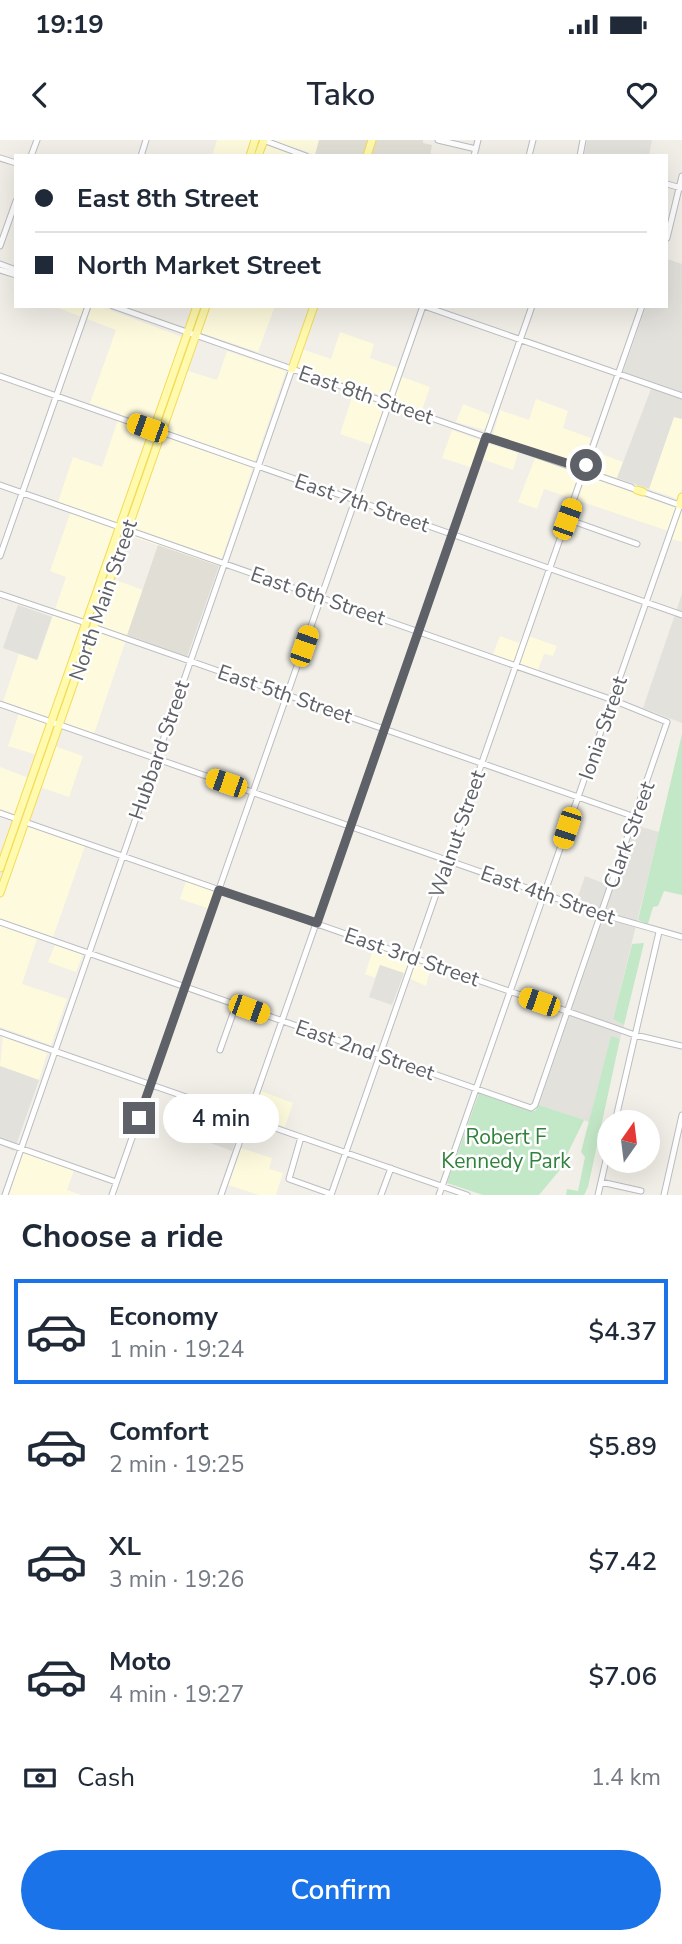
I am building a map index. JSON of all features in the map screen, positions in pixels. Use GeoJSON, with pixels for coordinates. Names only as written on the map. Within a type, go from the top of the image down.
{"type":"FeatureCollection","features":[{"type":"Feature","properties":{"kind":"main road","name":"North Main Street"},"geometry":{"type":"LineString","coordinates":[[0,893],[21,821],[191,334],[197,308]]}},
{"type":"Feature","properties":{"kind":"main road","name":"North Main Street"},"geometry":{"type":"LineString","coordinates":[[191,334],[205,308]]}},
{"type":"Feature","properties":{"kind":"main road","name":"Hubbard Street"},"geometry":{"type":"LineString","coordinates":[[292,369],[313,308]]}},
{"type":"Feature","properties":{"kind":"main road","name":"North Main Street"},"geometry":{"type":"LineString","coordinates":[[0,868],[21,821]]}},
{"type":"Feature","properties":{"kind":"street"},"geometry":{"type":"LineString","coordinates":[[263,140],[301,154]]}},
{"type":"Feature","properties":{"kind":"street"},"geometry":{"type":"LineString","coordinates":[[438,140],[475,152],[478,140]]}},
{"type":"Feature","properties":{"kind":"street"},"geometry":{"type":"LineString","coordinates":[[668,234],[682,176]]}},
{"type":"Feature","properties":{"kind":"street"},"geometry":{"type":"LineString","coordinates":[[0,246],[14,207]]}},
{"type":"Feature","properties":{"kind":"street"},"geometry":{"type":"LineString","coordinates":[[0,556],[87,308]]}},
{"type":"Feature","properties":{"kind":"street","name":"East 8th Street"},"geometry":{"type":"LineString","coordinates":[[119,308],[681,503]]}},
{"type":"Feature","properties":{"kind":"street"},"geometry":{"type":"LineString","coordinates":[[112,1195],[423,308]]}},
{"type":"Feature","properties":{"kind":"street"},"geometry":{"type":"LineString","coordinates":[[430,308],[682,396]]}},
{"type":"Feature","properties":{"kind":"street"},"geometry":{"type":"LineString","coordinates":[[221,1195],[531,308]]}},
{"type":"Feature","properties":{"kind":"street","name":"Walnut Street"},"geometry":{"type":"LineString","coordinates":[[331,1195],[641,308]]}},
{"type":"Feature","properties":{"kind":"street","name":"Hubbard Street"},"geometry":{"type":"LineString","coordinates":[[5,1195],[292,369]]}},
{"type":"Feature","properties":{"kind":"street","name":"East 7th Street"},"geometry":{"type":"LineString","coordinates":[[0,376],[682,615]]}},
{"type":"Feature","properties":{"kind":"street","name":"East 6th Street"},"geometry":{"type":"LineString","coordinates":[[0,485],[667,719]]}},
{"type":"Feature","properties":{"kind":"street","name":"Ionia Street"},"geometry":{"type":"LineString","coordinates":[[439,1195],[681,503]]}},
{"type":"Feature","properties":{"kind":"street"},"geometry":{"type":"LineString","coordinates":[[567,519],[637,544]]}},
{"type":"Feature","properties":{"kind":"street","name":"East 5th Street"},"geometry":{"type":"LineString","coordinates":[[0,594],[635,817]]}},
{"type":"Feature","properties":{"kind":"street","name":"East 4th Street"},"geometry":{"type":"LineString","coordinates":[[0,704],[601,915],[682,937]]}},
{"type":"Feature","properties":{"kind":"street","name":"Clark Street"},"geometry":{"type":"LineString","coordinates":[[531,1108],[535,1105],[662,741],[667,719]]}},
{"type":"Feature","properties":{"kind":"street","name":"East 3rd Street"},"geometry":{"type":"LineString","coordinates":[[0,813],[635,1035],[682,1046]]}},
{"type":"Feature","properties":{"kind":"street","name":"East 2nd Street"},"geometry":{"type":"LineString","coordinates":[[0,922],[531,1108]]}},
{"type":"Feature","properties":{"kind":"street"},"geometry":{"type":"LineString","coordinates":[[618,1110],[659,932]]}},
{"type":"Feature","properties":{"kind":"street"},"geometry":{"type":"LineString","coordinates":[[220,1050],[236,1004]]}},
{"type":"Feature","properties":{"kind":"street"},"geometry":{"type":"LineString","coordinates":[[0,1032],[467,1195]]}},
{"type":"Feature","properties":{"kind":"street"},"geometry":{"type":"LineString","coordinates":[[664,1195],[682,1115]]}},
{"type":"Feature","properties":{"kind":"street"},"geometry":{"type":"LineString","coordinates":[[301,1137],[289,1178],[331,1195]]}},
{"type":"Feature","properties":{"kind":"street"},"geometry":{"type":"LineString","coordinates":[[0,1141],[116,1182]]}},
{"type":"Feature","properties":{"kind":"street"},"geometry":{"type":"LineString","coordinates":[[382,1195],[391,1168]]}},
{"type":"Feature","properties":{"kind":"street"},"geometry":{"type":"LineString","coordinates":[[598,1195],[603,1173]]}},
{"type":"Feature","properties":{"kind":"street"},"geometry":{"type":"LineString","coordinates":[[601,1182],[641,1191]]}},
{"type":"Feature","properties":{"kind":"shaded area"},"geometry":{"type":"Polygon","coordinates":[[[217,140],[251,140],[246,154],[213,154],[217,140]]]}},
{"type":"Feature","properties":{"kind":"shaded area"},"geometry":{"type":"Polygon","coordinates":[[[266,140],[319,140],[315,154],[296,148],[294,154],[262,154],[266,140]]]}},
{"type":"Feature","properties":{"kind":"shaded area"},"geometry":{"type":"Polygon","coordinates":[[[319,140],[423,140],[423,143],[432,145],[430,154],[315,154],[319,140]]]}},
{"type":"Feature","properties":{"kind":"shaded area"},"geometry":{"type":"Polygon","coordinates":[[[587,140],[652,140],[649,154],[584,154],[587,140]]]}},
{"type":"Feature","properties":{"kind":"shaded area"},"geometry":{"type":"Polygon","coordinates":[[[668,259],[682,264],[682,419],[674,417],[649,489],[617,478],[651,389],[621,378],[645,308],[668,308],[668,259]]]}},
{"type":"Feature","properties":{"kind":"shaded area"},"geometry":{"type":"Polygon","coordinates":[[[58,308],[104,308],[182,337],[37,755],[8,746],[21,707],[3,702],[19,654],[38,659],[66,577],[50,571],[72,508],[58,502],[73,457],[102,467],[120,414],[90,403],[116,330],[58,308]]]}},
{"type":"Feature","properties":{"kind":"shaded area"},"geometry":{"type":"Polygon","coordinates":[[[208,308],[274,308],[258,352],[201,333],[208,308]]]}},
{"type":"Feature","properties":{"kind":"shaded area"},"geometry":{"type":"Polygon","coordinates":[[[340,332],[374,344],[370,358],[404,370],[402,377],[430,387],[422,410],[296,366],[302,349],[331,359],[340,332]]]}},
{"type":"Feature","properties":{"kind":"shaded area"},"geometry":{"type":"Polygon","coordinates":[[[227,351],[286,371],[219,566],[128,535],[185,370],[217,380],[227,351]]]}},
{"type":"Feature","properties":{"kind":"shaded area"},"geometry":{"type":"Polygon","coordinates":[[[353,394],[385,405],[372,445],[340,434],[353,394]]]}},
{"type":"Feature","properties":{"kind":"shaded area"},"geometry":{"type":"Polygon","coordinates":[[[536,399],[568,411],[563,428],[591,438],[588,449],[623,462],[617,478],[493,435],[500,410],[529,420],[536,399]]]}},
{"type":"Feature","properties":{"kind":"shaded area"},"geometry":{"type":"Polygon","coordinates":[[[463,404],[491,415],[484,430],[456,422],[463,404]]]}},
{"type":"Feature","properties":{"kind":"shaded area"},"geometry":{"type":"Polygon","coordinates":[[[674,417],[682,419],[682,488],[678,499],[649,489],[674,417]]]}},
{"type":"Feature","properties":{"kind":"shaded area"},"geometry":{"type":"Polygon","coordinates":[[[452,430],[480,440],[473,468],[442,458],[452,430]]]}},
{"type":"Feature","properties":{"kind":"shaded area"},"geometry":{"type":"Polygon","coordinates":[[[489,444],[518,453],[513,470],[482,459],[489,444]]]}},
{"type":"Feature","properties":{"kind":"shaded area"},"geometry":{"type":"Polygon","coordinates":[[[535,458],[682,510],[682,542],[672,539],[674,533],[544,489],[537,509],[518,502],[535,458]]]}},
{"type":"Feature","properties":{"kind":"shaded area"},"geometry":{"type":"Polygon","coordinates":[[[158,545],[219,566],[187,657],[127,635],[158,545]]]}},
{"type":"Feature","properties":{"kind":"shaded area"},"geometry":{"type":"Polygon","coordinates":[[[113,579],[143,590],[94,734],[63,722],[113,579]]]}},
{"type":"Feature","properties":{"kind":"shaded area"},"geometry":{"type":"Polygon","coordinates":[[[682,594],[682,723],[643,708],[682,594]]]}},
{"type":"Feature","properties":{"kind":"shaded area"},"geometry":{"type":"Polygon","coordinates":[[[18,605],[52,617],[37,660],[3,648],[18,605]]]}},
{"type":"Feature","properties":{"kind":"shaded area"},"geometry":{"type":"Polygon","coordinates":[[[523,634],[557,646],[553,656],[544,654],[538,670],[493,654],[500,636],[519,643],[523,634]]]}},
{"type":"Feature","properties":{"kind":"shaded area"},"geometry":{"type":"Polygon","coordinates":[[[54,746],[83,756],[69,797],[40,787],[54,746]]]}},
{"type":"Feature","properties":{"kind":"shaded area"},"geometry":{"type":"Polygon","coordinates":[[[0,767],[29,778],[16,815],[0,809],[0,767]]]}},
{"type":"Feature","properties":{"kind":"shaded area"},"geometry":{"type":"Polygon","coordinates":[[[26,825],[85,846],[51,943],[37,939],[22,984],[67,999],[51,1045],[0,1027],[0,900],[26,825]]]}},
{"type":"Feature","properties":{"kind":"shaded area"},"geometry":{"type":"Polygon","coordinates":[[[635,825],[659,832],[613,1019],[624,1025],[620,1039],[611,1037],[589,1122],[539,1105],[603,918],[574,908],[585,876],[613,887],[635,825]]]}},
{"type":"Feature","properties":{"kind":"shaded area"},"geometry":{"type":"Polygon","coordinates":[[[186,881],[216,892],[210,909],[180,899],[186,881]]]}},
{"type":"Feature","properties":{"kind":"shaded area"},"geometry":{"type":"Polygon","coordinates":[[[55,945],[83,954],[76,972],[48,962],[55,945]]]}},
{"type":"Feature","properties":{"kind":"shaded area"},"geometry":{"type":"Polygon","coordinates":[[[374,947],[431,967],[426,986],[380,965],[375,978],[365,974],[374,947]]]}},
{"type":"Feature","properties":{"kind":"shaded area"},"geometry":{"type":"Polygon","coordinates":[[[380,965],[404,973],[392,1005],[369,997],[380,965]]]}},
{"type":"Feature","properties":{"kind":"shaded area"},"geometry":{"type":"Polygon","coordinates":[[[3,1037],[47,1053],[39,1080],[0,1066],[3,1037]]]}},
{"type":"Feature","properties":{"kind":"shaded area"},"geometry":{"type":"Polygon","coordinates":[[[0,1066],[39,1080],[14,1151],[0,1145],[0,1066]]]}},
{"type":"Feature","properties":{"kind":"shaded area"},"geometry":{"type":"Polygon","coordinates":[[[261,1091],[293,1103],[285,1127],[256,1117],[261,1091]]]}},
{"type":"Feature","properties":{"kind":"shaded area"},"geometry":{"type":"Polygon","coordinates":[[[216,1112],[242,1121],[232,1151],[205,1141],[216,1112]]]}},
{"type":"Feature","properties":{"kind":"shaded area"},"geometry":{"type":"Polygon","coordinates":[[[241,1148],[272,1158],[269,1169],[283,1173],[276,1195],[259,1195],[228,1185],[241,1148]]]}},
{"type":"Feature","properties":{"kind":"shaded area"},"geometry":{"type":"Polygon","coordinates":[[[23,1152],[74,1170],[67,1190],[81,1195],[9,1195],[23,1152]]]}},
{"type":"Feature","properties":{"kind":"green space"},"geometry":{"type":"Polygon","coordinates":[[[682,734],[682,895],[664,891],[658,906],[653,907],[648,924],[638,920],[682,734]]]}},
{"type":"Feature","properties":{"kind":"green space"},"geometry":{"type":"Polygon","coordinates":[[[644,943],[624,1025],[613,1019],[632,944],[644,943]]]}},
{"type":"Feature","properties":{"kind":"green space"},"geometry":{"type":"Polygon","coordinates":[[[611,1036],[620,1039],[605,1110],[597,1110],[597,1145],[588,1187],[584,1195],[566,1195],[567,1189],[578,1191],[585,1157],[581,1152],[611,1036]]]}},
{"type":"Feature","properties":{"kind":"green space","name":"Robert F Kennedy Park"},"geometry":{"type":"Polygon","coordinates":[[[479,1093],[529,1111],[535,1111],[539,1105],[584,1120],[559,1171],[539,1195],[483,1195],[447,1183],[479,1093]]]}},
{"type":"Feature","properties":{"kind":"route"},"geometry":{"type":"LineString","coordinates":[[139,1118],[219,890],[317,923],[486,437],[585,469],[586,465]]}}]}
